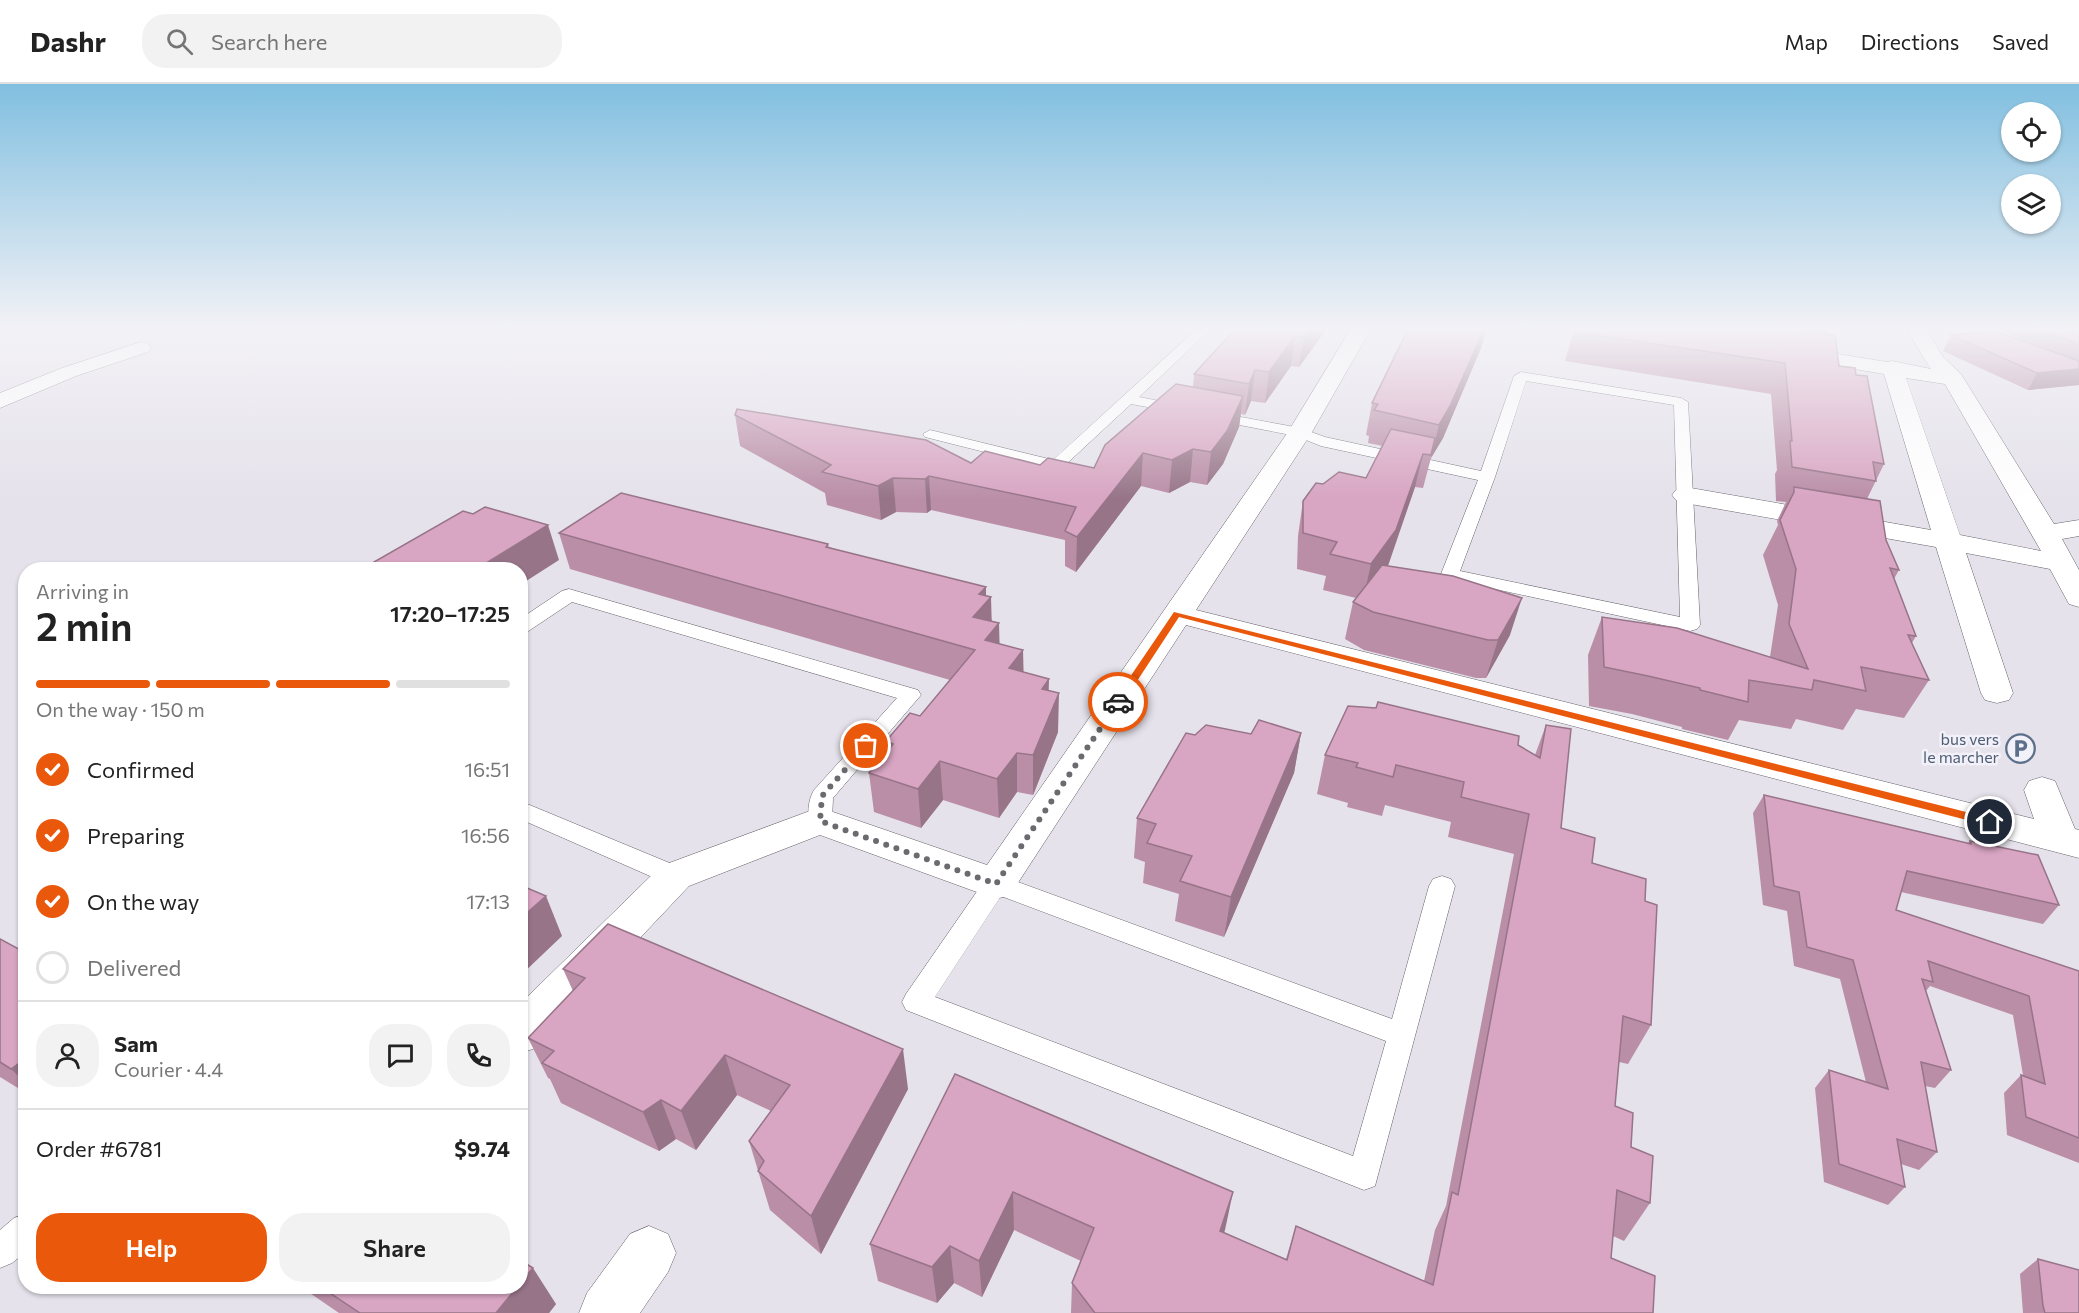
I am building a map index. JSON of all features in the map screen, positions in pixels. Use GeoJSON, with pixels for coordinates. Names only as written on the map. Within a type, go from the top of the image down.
{"type":"FeatureCollection","features":[{"type":"Feature","properties":{"kind":"street"},"geometry":{"type":"LineString","coordinates":[[0,401],[40,384]]}},
{"type":"Feature","properties":{"kind":"street"},"geometry":{"type":"LineString","coordinates":[[528,1026],[675,876],[820,821],[996,884],[1300,432],[1328,384]]}},
{"type":"Feature","properties":{"kind":"street"},"geometry":{"type":"LineString","coordinates":[[1898,384],[1997,693]]}},
{"type":"Feature","properties":{"kind":"street"},"geometry":{"type":"LineString","coordinates":[[1956,384],[2046,533],[2079,598]]}},
{"type":"Feature","properties":{"kind":"street"},"geometry":{"type":"LineString","coordinates":[[1685,495],[2061,563]]}},
{"type":"Feature","properties":{"kind":"street"},"geometry":{"type":"LineString","coordinates":[[2046,533],[2079,528]]}},
{"type":"Feature","properties":{"kind":"street"},"geometry":{"type":"LineString","coordinates":[[1177,614],[2070,842]]}},
{"type":"Feature","properties":{"kind":"street"},"geometry":{"type":"LineString","coordinates":[[2042,790],[2070,842]]}},
{"type":"Feature","properties":{"kind":"street"},"geometry":{"type":"LineString","coordinates":[[607,1313],[649,1253]]}},
{"type":"Feature","properties":{"kind":"lane"},"geometry":{"type":"LineString","coordinates":[[930,434],[1056,465],[1144,384]]}},
{"type":"Feature","properties":{"kind":"lane"},"geometry":{"type":"LineString","coordinates":[[1518,384],[1487,477],[1450,574],[1690,625],[1681,402],[1572,384]]}},
{"type":"Feature","properties":{"kind":"lane"},"geometry":{"type":"LineString","coordinates":[[1128,399],[1300,432],[1331,444],[1487,477]]}},
{"type":"Feature","properties":{"kind":"lane"},"geometry":{"type":"LineString","coordinates":[[528,623],[569,595],[911,695],[822,796],[820,821]]}},
{"type":"Feature","properties":{"kind":"lane"},"geometry":{"type":"LineString","coordinates":[[528,812],[675,876]]}},
{"type":"Feature","properties":{"kind":"lane"},"geometry":{"type":"LineString","coordinates":[[1402,1035],[996,884],[916,1002],[1364,1174],[1402,1035],[1442,886]]}},
{"type":"Feature","properties":{"kind":"lane"},"geometry":{"type":"LineString","coordinates":[[0,1251],[18,1236]]}},
{"type":"Feature","properties":{"kind":"building"},"geometry":{"type":"Polygon","coordinates":[[[1176,384],[1243,396],[1227,431],[1211,452],[1193,449],[1172,460],[1143,453],[1077,537],[1065,531],[1076,507],[929,476],[925,479],[893,478],[878,486],[822,472],[831,465],[735,415],[737,409],[926,440],[971,463],[985,451],[1040,465],[1048,458],[1094,468],[1105,445],[1176,384]]]}},
{"type":"Feature","properties":{"kind":"building"},"geometry":{"type":"Polygon","coordinates":[[[1381,384],[1460,384],[1439,425],[1374,410],[1378,404],[1372,403],[1381,384]]]}},
{"type":"Feature","properties":{"kind":"building"},"geometry":{"type":"Polygon","coordinates":[[[1787,384],[1869,384],[1884,464],[1873,462],[1876,481],[1792,467],[1790,441],[1792,441],[1787,384]]]}},
{"type":"Feature","properties":{"kind":"building"},"geometry":{"type":"Polygon","coordinates":[[[1391,429],[1435,438],[1431,455],[1423,454],[1396,530],[1371,564],[1330,554],[1337,542],[1303,533],[1303,501],[1316,483],[1323,484],[1339,472],[1366,478],[1391,429]]]}},
{"type":"Feature","properties":{"kind":"building"},"geometry":{"type":"Polygon","coordinates":[[[1794,487],[1880,501],[1886,540],[1899,570],[1890,568],[1916,636],[1908,635],[1929,680],[1861,667],[1866,691],[1814,680],[1812,690],[1749,680],[1748,702],[1700,690],[1700,688],[1604,667],[1602,617],[1677,628],[1808,669],[1789,624],[1796,569],[1780,520],[1794,492],[1794,487]]]}},
{"type":"Feature","properties":{"kind":"building"},"geometry":{"type":"Polygon","coordinates":[[[621,493],[828,544],[826,547],[986,587],[979,594],[991,597],[973,617],[999,623],[985,640],[1023,650],[1009,668],[1049,679],[1042,689],[1059,693],[1033,755],[1017,753],[997,779],[940,761],[918,789],[869,773],[893,744],[886,741],[910,713],[920,716],[975,650],[559,533],[621,493]]]}},
{"type":"Feature","properties":{"kind":"building"},"geometry":{"type":"Polygon","coordinates":[[[485,507],[548,525],[488,562],[374,562],[463,511],[473,514],[485,507]]]}},
{"type":"Feature","properties":{"kind":"building"},"geometry":{"type":"Polygon","coordinates":[[[1382,565],[1453,576],[1522,598],[1498,640],[1488,640],[1373,612],[1353,602],[1382,565]]]}},
{"type":"Feature","properties":{"kind":"building"},"geometry":{"type":"Polygon","coordinates":[[[1378,702],[1519,736],[1518,745],[1540,758],[1546,725],[1571,729],[1561,828],[1595,838],[1592,863],[1646,879],[1645,901],[1657,905],[1651,1025],[1623,1016],[1615,1106],[1633,1113],[1631,1147],[1653,1156],[1650,1203],[1617,1190],[1611,1258],[1655,1276],[1653,1313],[1095,1313],[1072,1283],[1094,1228],[1013,1192],[979,1261],[950,1246],[932,1267],[870,1244],[955,1074],[1233,1192],[1220,1231],[1287,1260],[1296,1226],[1433,1285],[1452,1192],[1458,1195],[1529,814],[1461,797],[1464,782],[1396,765],[1393,777],[1356,767],[1358,763],[1325,755],[1348,706],[1376,708],[1378,702]]]}},
{"type":"Feature","properties":{"kind":"building"},"geometry":{"type":"Polygon","coordinates":[[[1259,720],[1301,733],[1231,897],[1180,881],[1192,856],[1147,843],[1156,824],[1137,818],[1186,733],[1195,735],[1206,725],[1251,734],[1259,720]]]}},
{"type":"Feature","properties":{"kind":"building"},"geometry":{"type":"Polygon","coordinates":[[[1764,795],[1971,844],[1970,841],[2038,855],[2059,905],[1907,871],[1896,910],[2079,971],[2079,1138],[2026,1117],[2021,1075],[2045,1084],[2029,996],[1928,961],[1933,982],[1922,979],[1951,1070],[1921,1062],[1937,1152],[1897,1139],[1905,1187],[1839,1164],[1829,1070],[1888,1089],[1853,960],[1807,947],[1799,892],[1774,886],[1764,795]]]}},
{"type":"Feature","properties":{"kind":"building"},"geometry":{"type":"Polygon","coordinates":[[[528,888],[546,896],[528,912],[528,888]]]}},
{"type":"Feature","properties":{"kind":"building"},"geometry":{"type":"Polygon","coordinates":[[[608,924],[903,1049],[811,1216],[758,1171],[764,1161],[749,1141],[790,1085],[725,1055],[681,1111],[661,1100],[643,1112],[542,1063],[554,1051],[528,1038],[585,978],[563,969],[608,924]]]}},
{"type":"Feature","properties":{"kind":"building"},"geometry":{"type":"Polygon","coordinates":[[[0,939],[18,949],[18,1064],[11,1069],[0,1062],[0,939]]]}},
{"type":"Feature","properties":{"kind":"building"},"geometry":{"type":"Polygon","coordinates":[[[2038,1259],[2079,1270],[2079,1313],[2045,1313],[2038,1259]]]}},
{"type":"Feature","properties":{"kind":"building"},"geometry":{"type":"Polygon","coordinates":[[[332,1294],[511,1294],[496,1313],[360,1313],[332,1294]]]}},
{"type":"Feature","properties":{"kind":"way so far"},"geometry":{"type":"LineString","coordinates":[[866,746],[822,796],[820,821],[996,884],[1118,702]]}},
{"type":"Feature","properties":{"kind":"place","name":"bus vers le marcher"},"geometry":{"type":"Point","coordinates":[2020,748]}},
{"type":"Feature","properties":{"kind":"route"},"geometry":{"type":"LineString","coordinates":[[1118,702],[1177,614],[1990,822]]}}]}
